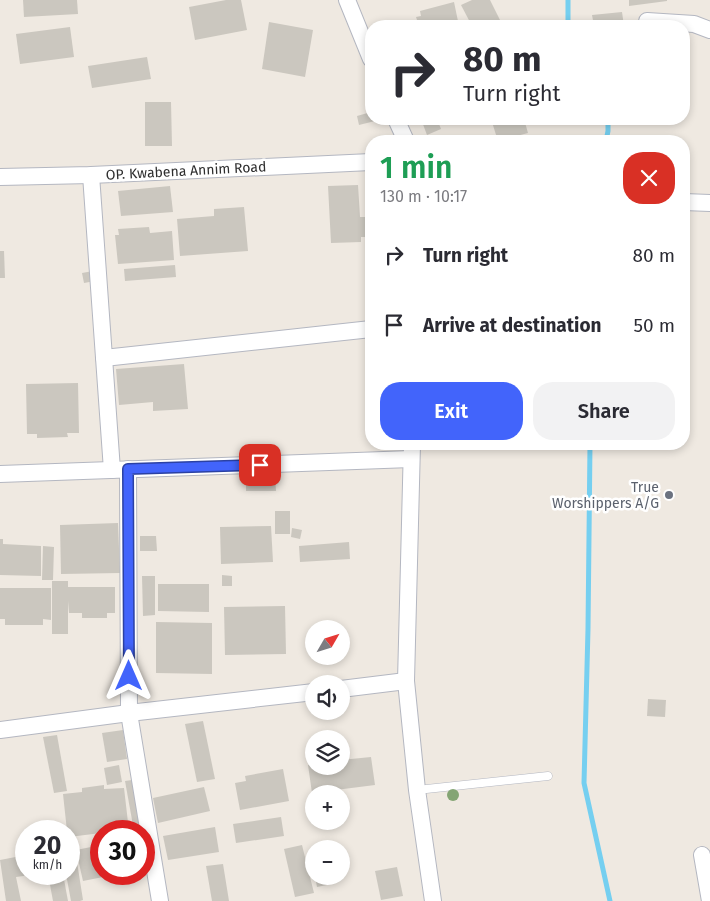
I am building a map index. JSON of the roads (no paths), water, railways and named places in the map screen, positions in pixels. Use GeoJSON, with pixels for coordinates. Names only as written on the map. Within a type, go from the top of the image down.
{"type":"FeatureCollection","features":[{"type":"Feature","properties":{"kind":"street"},"geometry":{"type":"LineString","coordinates":[[347,0],[365,44]]}},
{"type":"Feature","properties":{"kind":"street"},"geometry":{"type":"LineString","coordinates":[[690,24],[710,30]]}},
{"type":"Feature","properties":{"kind":"street","name":"OP. Kwabena Annim Road"},"geometry":{"type":"LineString","coordinates":[[0,177],[90,175],[365,162]]}},
{"type":"Feature","properties":{"kind":"street"},"geometry":{"type":"LineString","coordinates":[[90,175],[112,470]]}},
{"type":"Feature","properties":{"kind":"street"},"geometry":{"type":"LineString","coordinates":[[690,202],[710,203]]}},
{"type":"Feature","properties":{"kind":"street"},"geometry":{"type":"LineString","coordinates":[[104,358],[365,330]]}},
{"type":"Feature","properties":{"kind":"street"},"geometry":{"type":"LineString","coordinates":[[0,474],[112,470],[412,452],[406,681],[417,790],[433,901]]}},
{"type":"Feature","properties":{"kind":"street"},"geometry":{"type":"LineString","coordinates":[[128,469],[129,713],[160,901]]}},
{"type":"Feature","properties":{"kind":"street"},"geometry":{"type":"LineString","coordinates":[[350,687],[406,681]]}},
{"type":"Feature","properties":{"kind":"street"},"geometry":{"type":"LineString","coordinates":[[0,730],[305,693]]}},
{"type":"Feature","properties":{"kind":"street"},"geometry":{"type":"LineString","coordinates":[[702,855],[710,901]]}},
{"type":"Feature","properties":{"kind":"lane"},"geometry":{"type":"LineString","coordinates":[[417,790],[548,776]]}},
{"type":"Feature","properties":{"kind":"waterway"},"geometry":{"type":"LineString","coordinates":[[568,0],[568,20]]}},
{"type":"Feature","properties":{"kind":"waterway"},"geometry":{"type":"LineString","coordinates":[[607,135],[608,125]]}},
{"type":"Feature","properties":{"kind":"waterway"},"geometry":{"type":"LineString","coordinates":[[590,450],[584,783],[610,901]]}},
{"type":"Feature","properties":{"kind":"place","name":"True Worshippers A/G"},"geometry":{"type":"Point","coordinates":[669,495]}}]}
